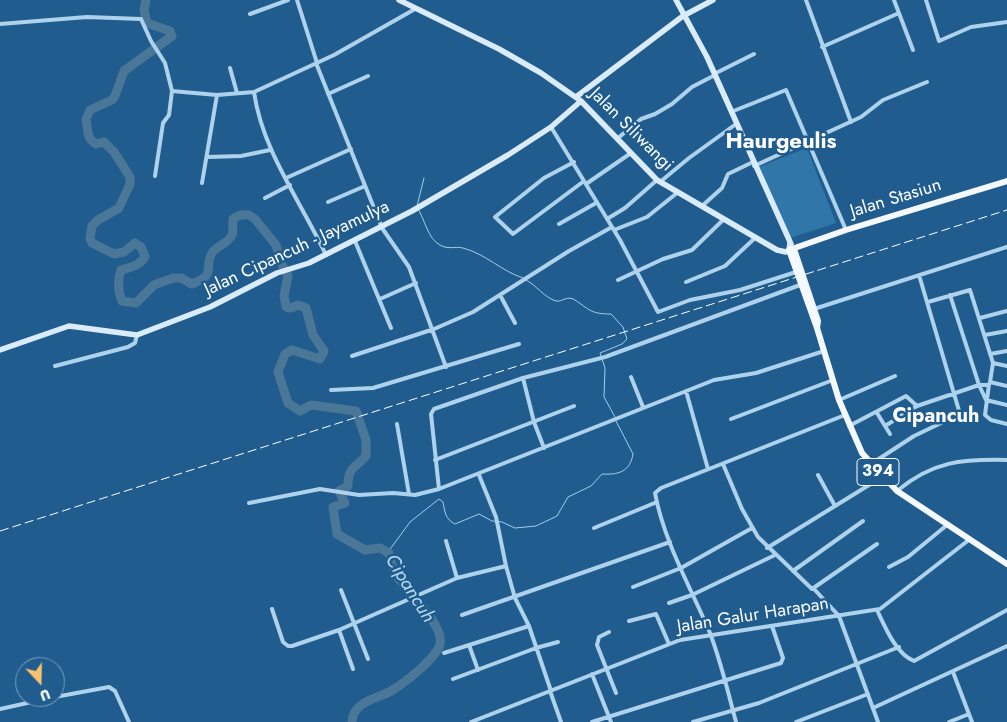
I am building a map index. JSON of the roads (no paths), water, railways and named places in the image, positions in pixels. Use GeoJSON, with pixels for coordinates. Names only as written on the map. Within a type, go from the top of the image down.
{"type":"FeatureCollection","features":[{"type":"Feature","properties":{"kind":"main road","name":"Jalan Stasiun"},"geometry":{"type":"LineString","coordinates":[[792,249],[846,230],[1007,181]]}},
{"type":"Feature","properties":{"kind":"main road","name":"394"},"geometry":{"type":"LineString","coordinates":[[792,249],[800,285],[812,309]]}},
{"type":"Feature","properties":{"kind":"main road","name":"394"},"geometry":{"type":"LineString","coordinates":[[792,249],[839,400],[859,449],[882,477],[896,490],[1007,564]]}},
{"type":"Feature","properties":{"kind":"street"},"geometry":{"type":"LineString","coordinates":[[250,14],[288,0]]}},
{"type":"Feature","properties":{"kind":"street"},"geometry":{"type":"LineString","coordinates":[[297,0],[316,63],[382,228],[405,258],[434,329],[446,367]]}},
{"type":"Feature","properties":{"kind":"street","name":"Jalan Siliwangi"},"geometry":{"type":"LineString","coordinates":[[399,0],[407,2],[415,9],[513,57],[579,99],[658,181],[777,250],[782,252],[792,249]]}},
{"type":"Feature","properties":{"kind":"street"},"geometry":{"type":"LineString","coordinates":[[676,0],[715,74],[792,249]]}},
{"type":"Feature","properties":{"kind":"street","name":"Jalan Cipancuh - Jayamulya"},"geometry":{"type":"LineString","coordinates":[[0,350],[69,326],[137,335],[210,307],[277,273],[291,267],[305,265],[382,228],[499,162],[551,127],[579,99],[683,16],[713,0]]}},
{"type":"Feature","properties":{"kind":"street"},"geometry":{"type":"LineString","coordinates":[[806,0],[851,122]]}},
{"type":"Feature","properties":{"kind":"street"},"geometry":{"type":"LineString","coordinates":[[894,0],[913,50]]}},
{"type":"Feature","properties":{"kind":"street"},"geometry":{"type":"LineString","coordinates":[[926,0],[939,41],[971,27],[1007,22]]}},
{"type":"Feature","properties":{"kind":"street"},"geometry":{"type":"LineString","coordinates":[[172,91],[217,95],[254,92],[316,63],[415,9]]}},
{"type":"Feature","properties":{"kind":"street"},"geometry":{"type":"LineString","coordinates":[[822,47],[899,13]]}},
{"type":"Feature","properties":{"kind":"street"},"geometry":{"type":"LineString","coordinates":[[0,24],[87,17],[116,20],[138,19],[142,21],[150,41],[165,63],[172,91],[169,115],[164,121],[155,176]]}},
{"type":"Feature","properties":{"kind":"street"},"geometry":{"type":"LineString","coordinates":[[618,138],[641,119],[655,114],[672,104],[692,87],[754,54]]}},
{"type":"Feature","properties":{"kind":"street"},"geometry":{"type":"LineString","coordinates":[[230,68],[237,93]]}},
{"type":"Feature","properties":{"kind":"street"},"geometry":{"type":"LineString","coordinates":[[328,94],[368,76]]}},
{"type":"Feature","properties":{"kind":"street"},"geometry":{"type":"LineString","coordinates":[[702,206],[722,188],[729,173],[808,142],[866,114],[883,100],[927,82]]}},
{"type":"Feature","properties":{"kind":"street"},"geometry":{"type":"LineString","coordinates":[[731,112],[786,90],[846,230]]}},
{"type":"Feature","properties":{"kind":"street"},"geometry":{"type":"LineString","coordinates":[[254,92],[259,119],[270,150],[326,255]]}},
{"type":"Feature","properties":{"kind":"street"},"geometry":{"type":"LineString","coordinates":[[202,184],[217,95]]}},
{"type":"Feature","properties":{"kind":"street"},"geometry":{"type":"LineString","coordinates":[[607,219],[625,208],[658,181],[736,124]]}},
{"type":"Feature","properties":{"kind":"street"},"geometry":{"type":"LineString","coordinates":[[551,127],[613,228],[658,312],[694,299],[740,290],[796,272]]}},
{"type":"Feature","properties":{"kind":"street"},"geometry":{"type":"LineString","coordinates":[[286,178],[351,149]]}},
{"type":"Feature","properties":{"kind":"street"},"geometry":{"type":"LineString","coordinates":[[208,157],[241,156],[270,150]]}},
{"type":"Feature","properties":{"kind":"street"},"geometry":{"type":"LineString","coordinates":[[574,162],[544,178],[496,217],[513,234],[631,153]]}},
{"type":"Feature","properties":{"kind":"street"},"geometry":{"type":"LineString","coordinates":[[265,198],[290,185]]}},
{"type":"Feature","properties":{"kind":"street"},"geometry":{"type":"LineString","coordinates":[[328,202],[365,186]]}},
{"type":"Feature","properties":{"kind":"street"},"geometry":{"type":"LineString","coordinates":[[352,356],[434,329],[473,312],[569,251],[613,228],[646,217],[677,193]]}},
{"type":"Feature","properties":{"kind":"street"},"geometry":{"type":"LineString","coordinates":[[559,224],[596,203]]}},
{"type":"Feature","properties":{"kind":"street"},"geometry":{"type":"LineString","coordinates":[[618,280],[637,270],[692,250],[724,219]]}},
{"type":"Feature","properties":{"kind":"street"},"geometry":{"type":"LineString","coordinates":[[686,282],[725,266],[756,237]]}},
{"type":"Feature","properties":{"kind":"street"},"geometry":{"type":"LineString","coordinates":[[355,241],[391,328]]}},
{"type":"Feature","properties":{"kind":"street"},"geometry":{"type":"LineString","coordinates":[[812,309],[1007,248]]}},
{"type":"Feature","properties":{"kind":"street"},"geometry":{"type":"LineString","coordinates":[[871,464],[914,436],[938,423],[958,416],[961,411],[919,275]]}},
{"type":"Feature","properties":{"kind":"street"},"geometry":{"type":"LineString","coordinates":[[380,299],[416,284]]}},
{"type":"Feature","properties":{"kind":"street"},"geometry":{"type":"LineString","coordinates":[[439,489],[432,411],[523,378],[600,359],[800,285]]}},
{"type":"Feature","properties":{"kind":"street"},"geometry":{"type":"LineString","coordinates":[[928,302],[950,294],[970,290],[993,363],[984,412],[987,418],[1007,424]]}},
{"type":"Feature","properties":{"kind":"street"},"geometry":{"type":"LineString","coordinates":[[950,294],[978,385],[986,400],[1007,405]]}},
{"type":"Feature","properties":{"kind":"street"},"geometry":{"type":"LineString","coordinates":[[500,296],[515,323]]}},
{"type":"Feature","properties":{"kind":"street"},"geometry":{"type":"LineString","coordinates":[[980,318],[1007,311]]}},
{"type":"Feature","properties":{"kind":"street"},"geometry":{"type":"LineString","coordinates":[[985,335],[1007,331]]}},
{"type":"Feature","properties":{"kind":"street"},"geometry":{"type":"LineString","coordinates":[[55,366],[128,347],[135,343],[137,335]]}},
{"type":"Feature","properties":{"kind":"street"},"geometry":{"type":"LineString","coordinates":[[331,390],[370,389],[519,344]]}},
{"type":"Feature","properties":{"kind":"street"},"geometry":{"type":"LineString","coordinates":[[249,503],[320,489],[334,490],[353,495],[423,494],[479,475],[617,417],[714,380],[756,373],[824,351]]}},
{"type":"Feature","properties":{"kind":"street"},"geometry":{"type":"LineString","coordinates":[[990,354],[1007,351]]}},
{"type":"Feature","properties":{"kind":"street"},"geometry":{"type":"LineString","coordinates":[[993,363],[1007,366]]}},
{"type":"Feature","properties":{"kind":"street"},"geometry":{"type":"LineString","coordinates":[[839,400],[895,376]]}},
{"type":"Feature","properties":{"kind":"street"},"geometry":{"type":"LineString","coordinates":[[523,378],[534,422],[544,448]]}},
{"type":"Feature","properties":{"kind":"street"},"geometry":{"type":"LineString","coordinates":[[631,378],[643,407]]}},
{"type":"Feature","properties":{"kind":"street"},"geometry":{"type":"LineString","coordinates":[[731,419],[833,380]]}},
{"type":"Feature","properties":{"kind":"street"},"geometry":{"type":"LineString","coordinates":[[885,426],[917,406],[978,385],[1007,386]]}},
{"type":"Feature","properties":{"kind":"street"},"geometry":{"type":"LineString","coordinates":[[686,391],[708,469]]}},
{"type":"Feature","properties":{"kind":"street"},"geometry":{"type":"LineString","coordinates":[[849,426],[877,413],[906,396],[917,406]]}},
{"type":"Feature","properties":{"kind":"street"},"geometry":{"type":"LineString","coordinates":[[435,460],[574,406]]}},
{"type":"Feature","properties":{"kind":"street"},"geometry":{"type":"LineString","coordinates":[[877,413],[890,434]]}},
{"type":"Feature","properties":{"kind":"street"},"geometry":{"type":"LineString","coordinates":[[736,722],[710,635],[670,542],[655,493],[661,488],[845,415]]}},
{"type":"Feature","properties":{"kind":"street"},"geometry":{"type":"LineString","coordinates":[[397,424],[409,494]]}},
{"type":"Feature","properties":{"kind":"street"},"geometry":{"type":"LineString","coordinates":[[896,490],[917,476],[947,462],[968,459],[1007,460]]}},
{"type":"Feature","properties":{"kind":"street"},"geometry":{"type":"LineString","coordinates":[[723,464],[736,498],[752,528],[767,548],[814,589],[839,616],[878,722]]}},
{"type":"Feature","properties":{"kind":"street"},"geometry":{"type":"LineString","coordinates":[[479,475],[500,530],[506,566],[515,598],[529,626],[562,722]]}},
{"type":"Feature","properties":{"kind":"street"},"geometry":{"type":"LineString","coordinates":[[818,475],[835,506]]}},
{"type":"Feature","properties":{"kind":"street"},"geometry":{"type":"LineString","coordinates":[[767,548],[882,477]]}},
{"type":"Feature","properties":{"kind":"street"},"geometry":{"type":"LineString","coordinates":[[594,528],[657,502]]}},
{"type":"Feature","properties":{"kind":"street"},"geometry":{"type":"LineString","coordinates":[[793,571],[864,521]]}},
{"type":"Feature","properties":{"kind":"street"},"geometry":{"type":"LineString","coordinates":[[889,568],[908,557],[947,525]]}},
{"type":"Feature","properties":{"kind":"street"},"geometry":{"type":"LineString","coordinates":[[633,586],[681,568],[752,528]]}},
{"type":"Feature","properties":{"kind":"street","name":"Jalan Galur Harapan"},"geometry":{"type":"LineString","coordinates":[[472,722],[669,644],[710,635],[877,610],[914,584],[970,539]]}},
{"type":"Feature","properties":{"kind":"street"},"geometry":{"type":"LineString","coordinates":[[446,541],[457,578]]}},
{"type":"Feature","properties":{"kind":"street"},"geometry":{"type":"LineString","coordinates":[[462,615],[515,598],[670,542]]}},
{"type":"Feature","properties":{"kind":"street"},"geometry":{"type":"LineString","coordinates":[[814,589],[877,544]]}},
{"type":"Feature","properties":{"kind":"street"},"geometry":{"type":"LineString","coordinates":[[669,603],[692,595],[775,555]]}},
{"type":"Feature","properties":{"kind":"street"},"geometry":{"type":"LineString","coordinates":[[272,609],[284,642],[288,646],[354,624],[457,578],[506,566]]}},
{"type":"Feature","properties":{"kind":"street"},"geometry":{"type":"LineString","coordinates":[[341,590],[368,659]]}},
{"type":"Feature","properties":{"kind":"street"},"geometry":{"type":"LineString","coordinates":[[877,610],[898,647],[910,659],[917,660],[1007,610]]}},
{"type":"Feature","properties":{"kind":"street"},"geometry":{"type":"LineString","coordinates":[[628,621],[656,614],[669,644]]}},
{"type":"Feature","properties":{"kind":"street"},"geometry":{"type":"LineString","coordinates":[[444,653],[529,626]]}},
{"type":"Feature","properties":{"kind":"street"},"geometry":{"type":"LineString","coordinates":[[592,722],[782,662],[772,626]]}},
{"type":"Feature","properties":{"kind":"street"},"geometry":{"type":"LineString","coordinates":[[339,630],[353,669]]}},
{"type":"Feature","properties":{"kind":"street"},"geometry":{"type":"LineString","coordinates":[[609,632],[599,637],[597,642],[616,693]]}},
{"type":"Feature","properties":{"kind":"street"},"geometry":{"type":"LineString","coordinates":[[453,679],[536,648],[558,642]]}},
{"type":"Feature","properties":{"kind":"street"},"geometry":{"type":"LineString","coordinates":[[469,644],[478,670]]}},
{"type":"Feature","properties":{"kind":"street"},"geometry":{"type":"LineString","coordinates":[[873,708],[1007,646]]}},
{"type":"Feature","properties":{"kind":"street"},"geometry":{"type":"LineString","coordinates":[[693,722],[767,700],[858,665],[898,647]]}},
{"type":"Feature","properties":{"kind":"street"},"geometry":{"type":"LineString","coordinates":[[953,672],[972,722]]}},
{"type":"Feature","properties":{"kind":"street"},"geometry":{"type":"LineString","coordinates":[[592,674],[611,722]]}},
{"type":"Feature","properties":{"kind":"street"},"geometry":{"type":"LineString","coordinates":[[65,695],[109,687],[115,691],[129,722]]}},
{"type":"Feature","properties":{"kind":"street"},"geometry":{"type":"LineString","coordinates":[[796,722],[868,694]]}},
{"type":"Feature","properties":{"kind":"street"},"geometry":{"type":"LineString","coordinates":[[0,710],[15,706]]}},
{"type":"Feature","properties":{"kind":"street"},"geometry":{"type":"LineString","coordinates":[[949,722],[969,714]]}},
{"type":"Feature","properties":{"kind":"waterway","name":"Cipancuh"},"geometry":{"type":"LineString","coordinates":[[146,0],[144,10],[147,23],[170,31],[172,36],[124,71],[112,100],[90,110],[86,119],[90,139],[96,144],[104,142],[114,152],[130,177],[130,184],[119,208],[98,220],[92,226],[90,238],[92,243],[114,254],[124,252],[135,243],[141,247],[145,257],[137,264],[121,270],[119,282],[122,301],[136,303],[154,285],[173,278],[181,278],[192,284],[205,277],[212,253],[230,238],[233,232],[233,219],[238,216],[249,215],[255,219],[276,245],[282,265],[288,276],[284,296],[286,307],[291,308],[298,305],[306,308],[313,335],[324,351],[320,359],[292,350],[285,354],[278,372],[288,403],[300,411],[311,405],[356,411],[366,440],[366,456],[351,471],[348,486],[339,491],[345,503],[333,507],[337,534],[365,550],[380,548],[389,553],[396,575],[431,618],[440,636],[438,650],[426,663],[396,688],[361,705],[353,715],[352,722]]}},
{"type":"Feature","properties":{"kind":"waterway"},"geometry":{"type":"LineString","coordinates":[[417,206],[424,178]]}},
{"type":"Feature","properties":{"kind":"waterway"},"geometry":{"type":"LineString","coordinates":[[418,209],[432,238],[440,245],[471,251],[523,278]]}},
{"type":"Feature","properties":{"kind":"waterway"},"geometry":{"type":"LineString","coordinates":[[526,280],[556,301],[567,298],[572,299],[595,312],[611,314],[623,327],[627,339],[622,344],[600,353],[601,356]]}},
{"type":"Feature","properties":{"kind":"waterway"},"geometry":{"type":"LineString","coordinates":[[602,359],[605,368],[604,397],[615,417]]}},
{"type":"Feature","properties":{"kind":"waterway"},"geometry":{"type":"LineString","coordinates":[[388,552],[410,522],[439,499],[443,502],[447,517],[455,524],[479,514],[492,521],[502,522],[515,528],[536,526],[557,516],[568,497],[591,486],[602,474],[618,473],[629,465],[633,454],[616,421]]}},
{"type":"Feature","properties":{"kind":"railway"},"geometry":{"type":"LineString","coordinates":[[0,531],[1007,210]]}},
{"type":"Feature","properties":{"kind":"district","name":"Haurgeulis"},"geometry":{"type":"Point","coordinates":[781,143]}},
{"type":"Feature","properties":{"kind":"district","name":"Cipancuh"},"geometry":{"type":"Point","coordinates":[936,417]}}]}
